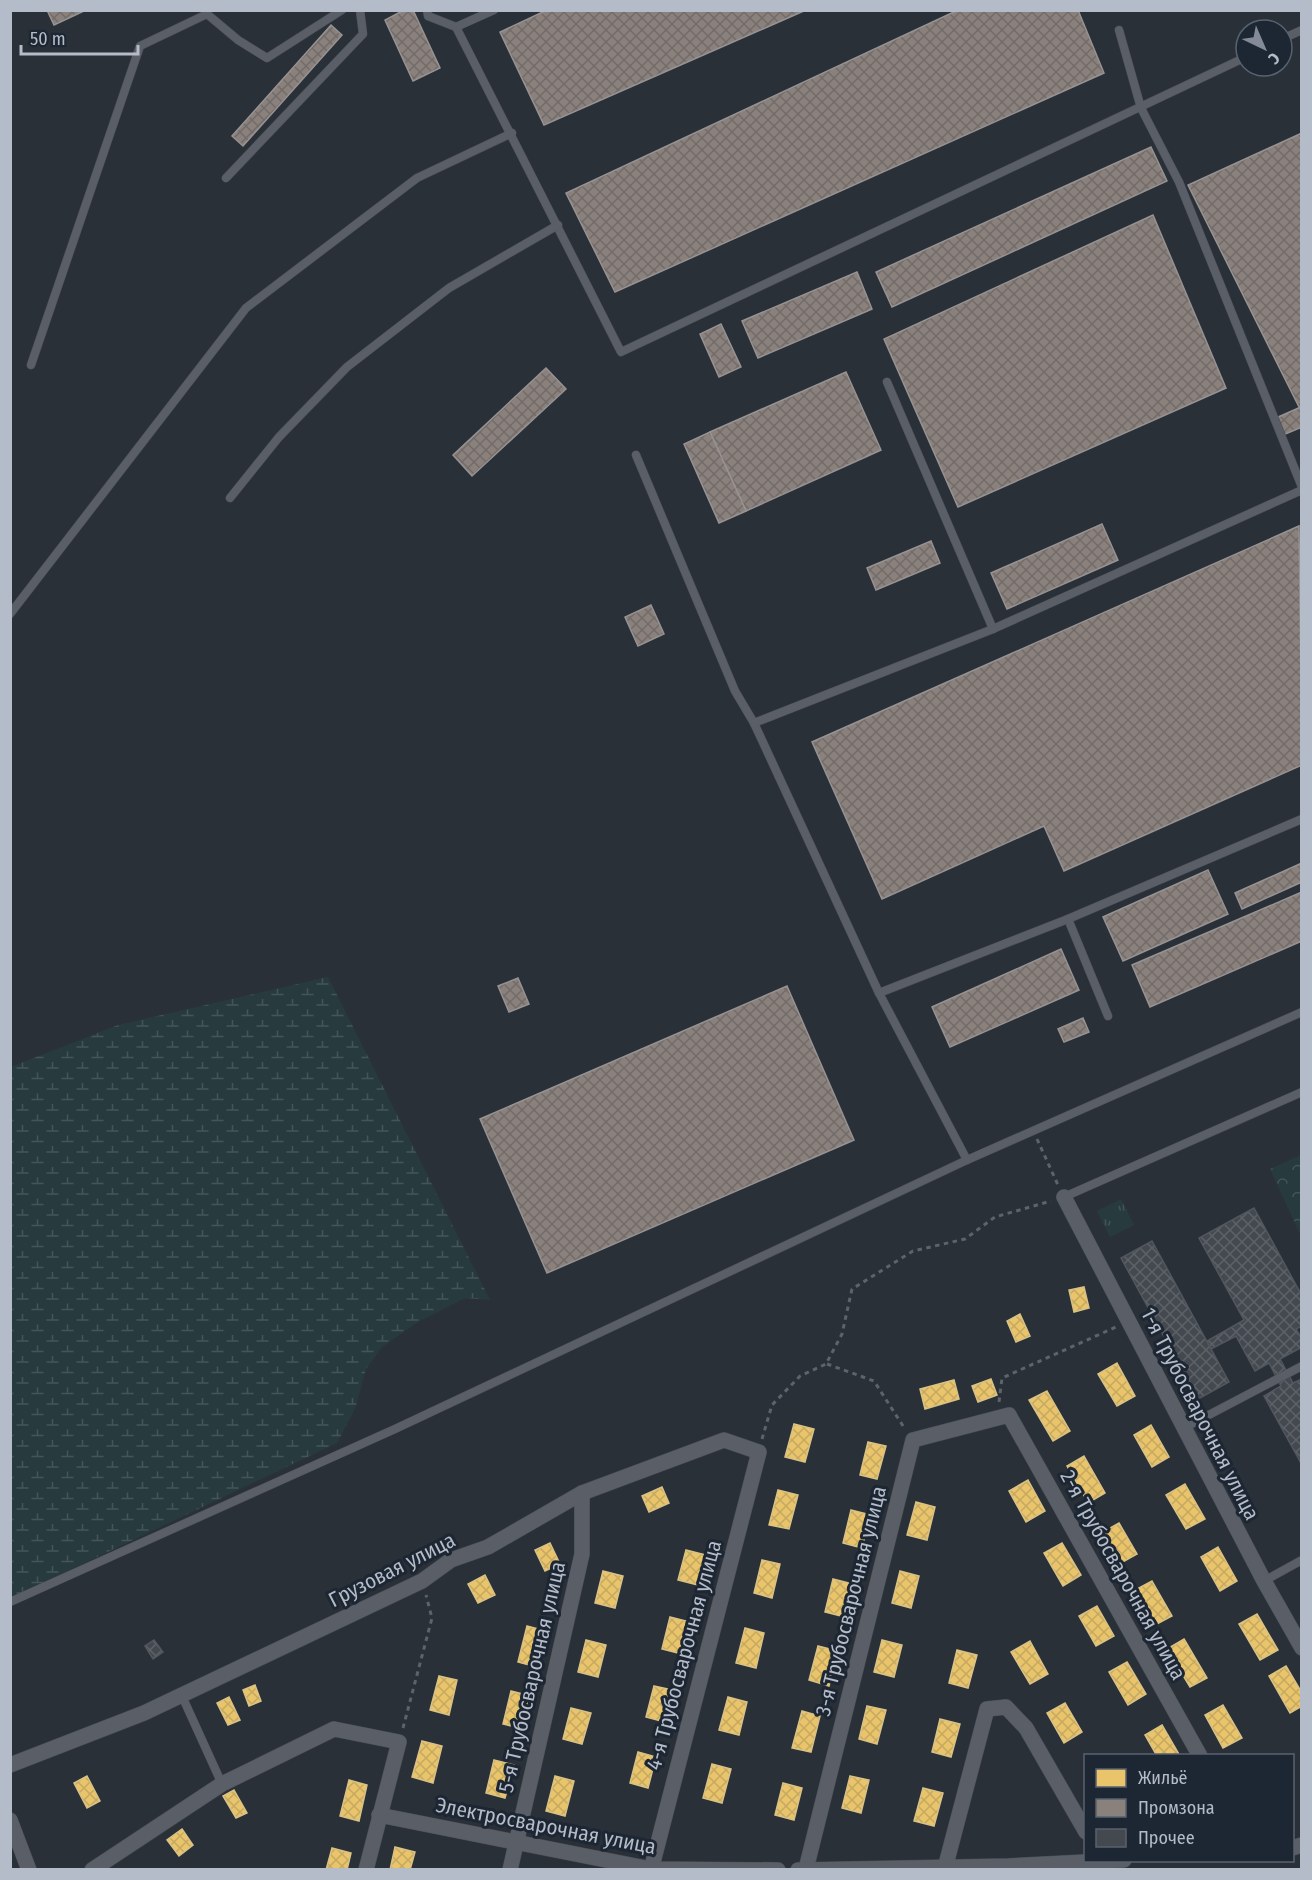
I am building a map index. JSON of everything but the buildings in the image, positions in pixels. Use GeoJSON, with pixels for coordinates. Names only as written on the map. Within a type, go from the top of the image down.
{"type":"FeatureCollection","features":[{"type":"Feature","properties":{"kind":"street","name":"1-я Трубосварочная улица"},"geometry":{"type":"LineString","coordinates":[[1064,1197],[1264,1581],[1302,1648]]}},
{"type":"Feature","properties":{"kind":"street"},"geometry":{"type":"LineString","coordinates":[[913,1440],[1003,1416]]}},
{"type":"Feature","properties":{"kind":"street","name":"2-я Трубосварочная улица"},"geometry":{"type":"LineString","coordinates":[[1003,1416],[1199,1754]]}},
{"type":"Feature","properties":{"kind":"street","name":"Грузовая улица"},"geometry":{"type":"LineString","coordinates":[[10,1765],[182,1696],[422,1581],[451,1560],[488,1547],[582,1493],[724,1440],[759,1452]]}},
{"type":"Feature","properties":{"kind":"street","name":"3-я Трубосварочная улица"},"geometry":{"type":"LineString","coordinates":[[806,1869],[913,1440]]}},
{"type":"Feature","properties":{"kind":"street","name":"4-я Трубосварочная улица"},"geometry":{"type":"LineString","coordinates":[[651,1869],[759,1452]]}},
{"type":"Feature","properties":{"kind":"street","name":"5-я Трубосварочная улица"},"geometry":{"type":"LineString","coordinates":[[510,1869],[582,1554],[582,1493]]}},
{"type":"Feature","properties":{"kind":"street"},"geometry":{"type":"LineString","coordinates":[[945,1868],[987,1708],[1006,1707],[1026,1728],[1084,1829]]}},
{"type":"Feature","properties":{"kind":"street"},"geometry":{"type":"LineString","coordinates":[[92,1869],[222,1784],[334,1729],[399,1742],[366,1869]]}},
{"type":"Feature","properties":{"kind":"street","name":"Электросварочная улица"},"geometry":{"type":"LineString","coordinates":[[379,1815],[651,1869],[778,1869]]}},
{"type":"Feature","properties":{"kind":"street"},"geometry":{"type":"LineString","coordinates":[[10,1820],[29,1869]]}},
{"type":"Feature","properties":{"kind":"street"},"geometry":{"type":"LineString","coordinates":[[798,1869],[1008,1868],[1089,1862]]}},
{"type":"Feature","properties":{"kind":"lane"},"geometry":{"type":"LineString","coordinates":[[31,365],[140,46],[207,14],[238,40],[267,58],[342,10]]}},
{"type":"Feature","properties":{"kind":"lane"},"geometry":{"type":"LineString","coordinates":[[226,178],[363,34],[360,10]]}},
{"type":"Feature","properties":{"kind":"lane"},"geometry":{"type":"LineString","coordinates":[[427,10],[428,16],[456,27],[512,133],[621,352],[1234,63]]}},
{"type":"Feature","properties":{"kind":"lane"},"geometry":{"type":"LineString","coordinates":[[456,27],[494,10]]}},
{"type":"Feature","properties":{"kind":"lane"},"geometry":{"type":"LineString","coordinates":[[754,723],[993,629],[1302,489],[1179,182],[1141,108],[1119,30]]}},
{"type":"Feature","properties":{"kind":"lane"},"geometry":{"type":"LineString","coordinates":[[10,614],[246,308],[417,178],[512,133]]}},
{"type":"Feature","properties":{"kind":"lane"},"geometry":{"type":"LineString","coordinates":[[230,498],[279,437],[347,367],[449,288],[558,225]]}},
{"type":"Feature","properties":{"kind":"lane"},"geometry":{"type":"LineString","coordinates":[[887,382],[993,629]]}},
{"type":"Feature","properties":{"kind":"lane"},"geometry":{"type":"LineString","coordinates":[[636,455],[735,691],[754,723],[879,993],[967,1160]]}},
{"type":"Feature","properties":{"kind":"lane"},"geometry":{"type":"LineString","coordinates":[[879,993],[1068,919],[1302,819]]}},
{"type":"Feature","properties":{"kind":"lane"},"geometry":{"type":"LineString","coordinates":[[1068,919],[1108,1016]]}},
{"type":"Feature","properties":{"kind":"lane"},"geometry":{"type":"LineString","coordinates":[[10,1602],[395,1429],[967,1160],[1302,1012]]}},
{"type":"Feature","properties":{"kind":"lane"},"geometry":{"type":"LineString","coordinates":[[1064,1197],[1302,1092]]}},
{"type":"Feature","properties":{"kind":"lane"},"geometry":{"type":"LineString","coordinates":[[1184,1428],[1302,1366]]}},
{"type":"Feature","properties":{"kind":"lane"},"geometry":{"type":"LineString","coordinates":[[1264,1581],[1302,1560]]}},
{"type":"Feature","properties":{"kind":"lane"},"geometry":{"type":"LineString","coordinates":[[182,1696],[222,1784]]}},
{"type":"Feature","properties":{"kind":"path"},"geometry":{"type":"LineString","coordinates":[[1033,1131],[1055,1177]]}},
{"type":"Feature","properties":{"kind":"path"},"geometry":{"type":"LineString","coordinates":[[759,1452],[772,1405],[800,1376],[826,1364],[842,1334],[852,1289],[913,1251],[965,1239],[995,1217],[1064,1197]]}},
{"type":"Feature","properties":{"kind":"path"},"geometry":{"type":"LineString","coordinates":[[1003,1416],[1002,1378],[1129,1321]]}},
{"type":"Feature","properties":{"kind":"path"},"geometry":{"type":"LineString","coordinates":[[826,1364],[874,1381],[913,1440]]}},
{"type":"Feature","properties":{"kind":"path"},"geometry":{"type":"LineString","coordinates":[[399,1742],[432,1617],[422,1581]]}},
{"type":"Feature","properties":{"kind":"green space"},"geometry":{"type":"Polygon","coordinates":[[[328,977],[490,1300],[465,1298],[418,1322],[382,1347],[366,1369],[355,1409],[337,1443],[11,1598],[11,1067],[118,1025],[328,977]]]}},
{"type":"Feature","properties":{"kind":"green space"},"geometry":{"type":"Polygon","coordinates":[[[1301,1155],[1301,1236],[1270,1169],[1301,1155]]]}},
{"type":"Feature","properties":{"kind":"green space"},"geometry":{"type":"Polygon","coordinates":[[[1121,1199],[1134,1225],[1110,1237],[1097,1211],[1121,1199]]]}}]}
